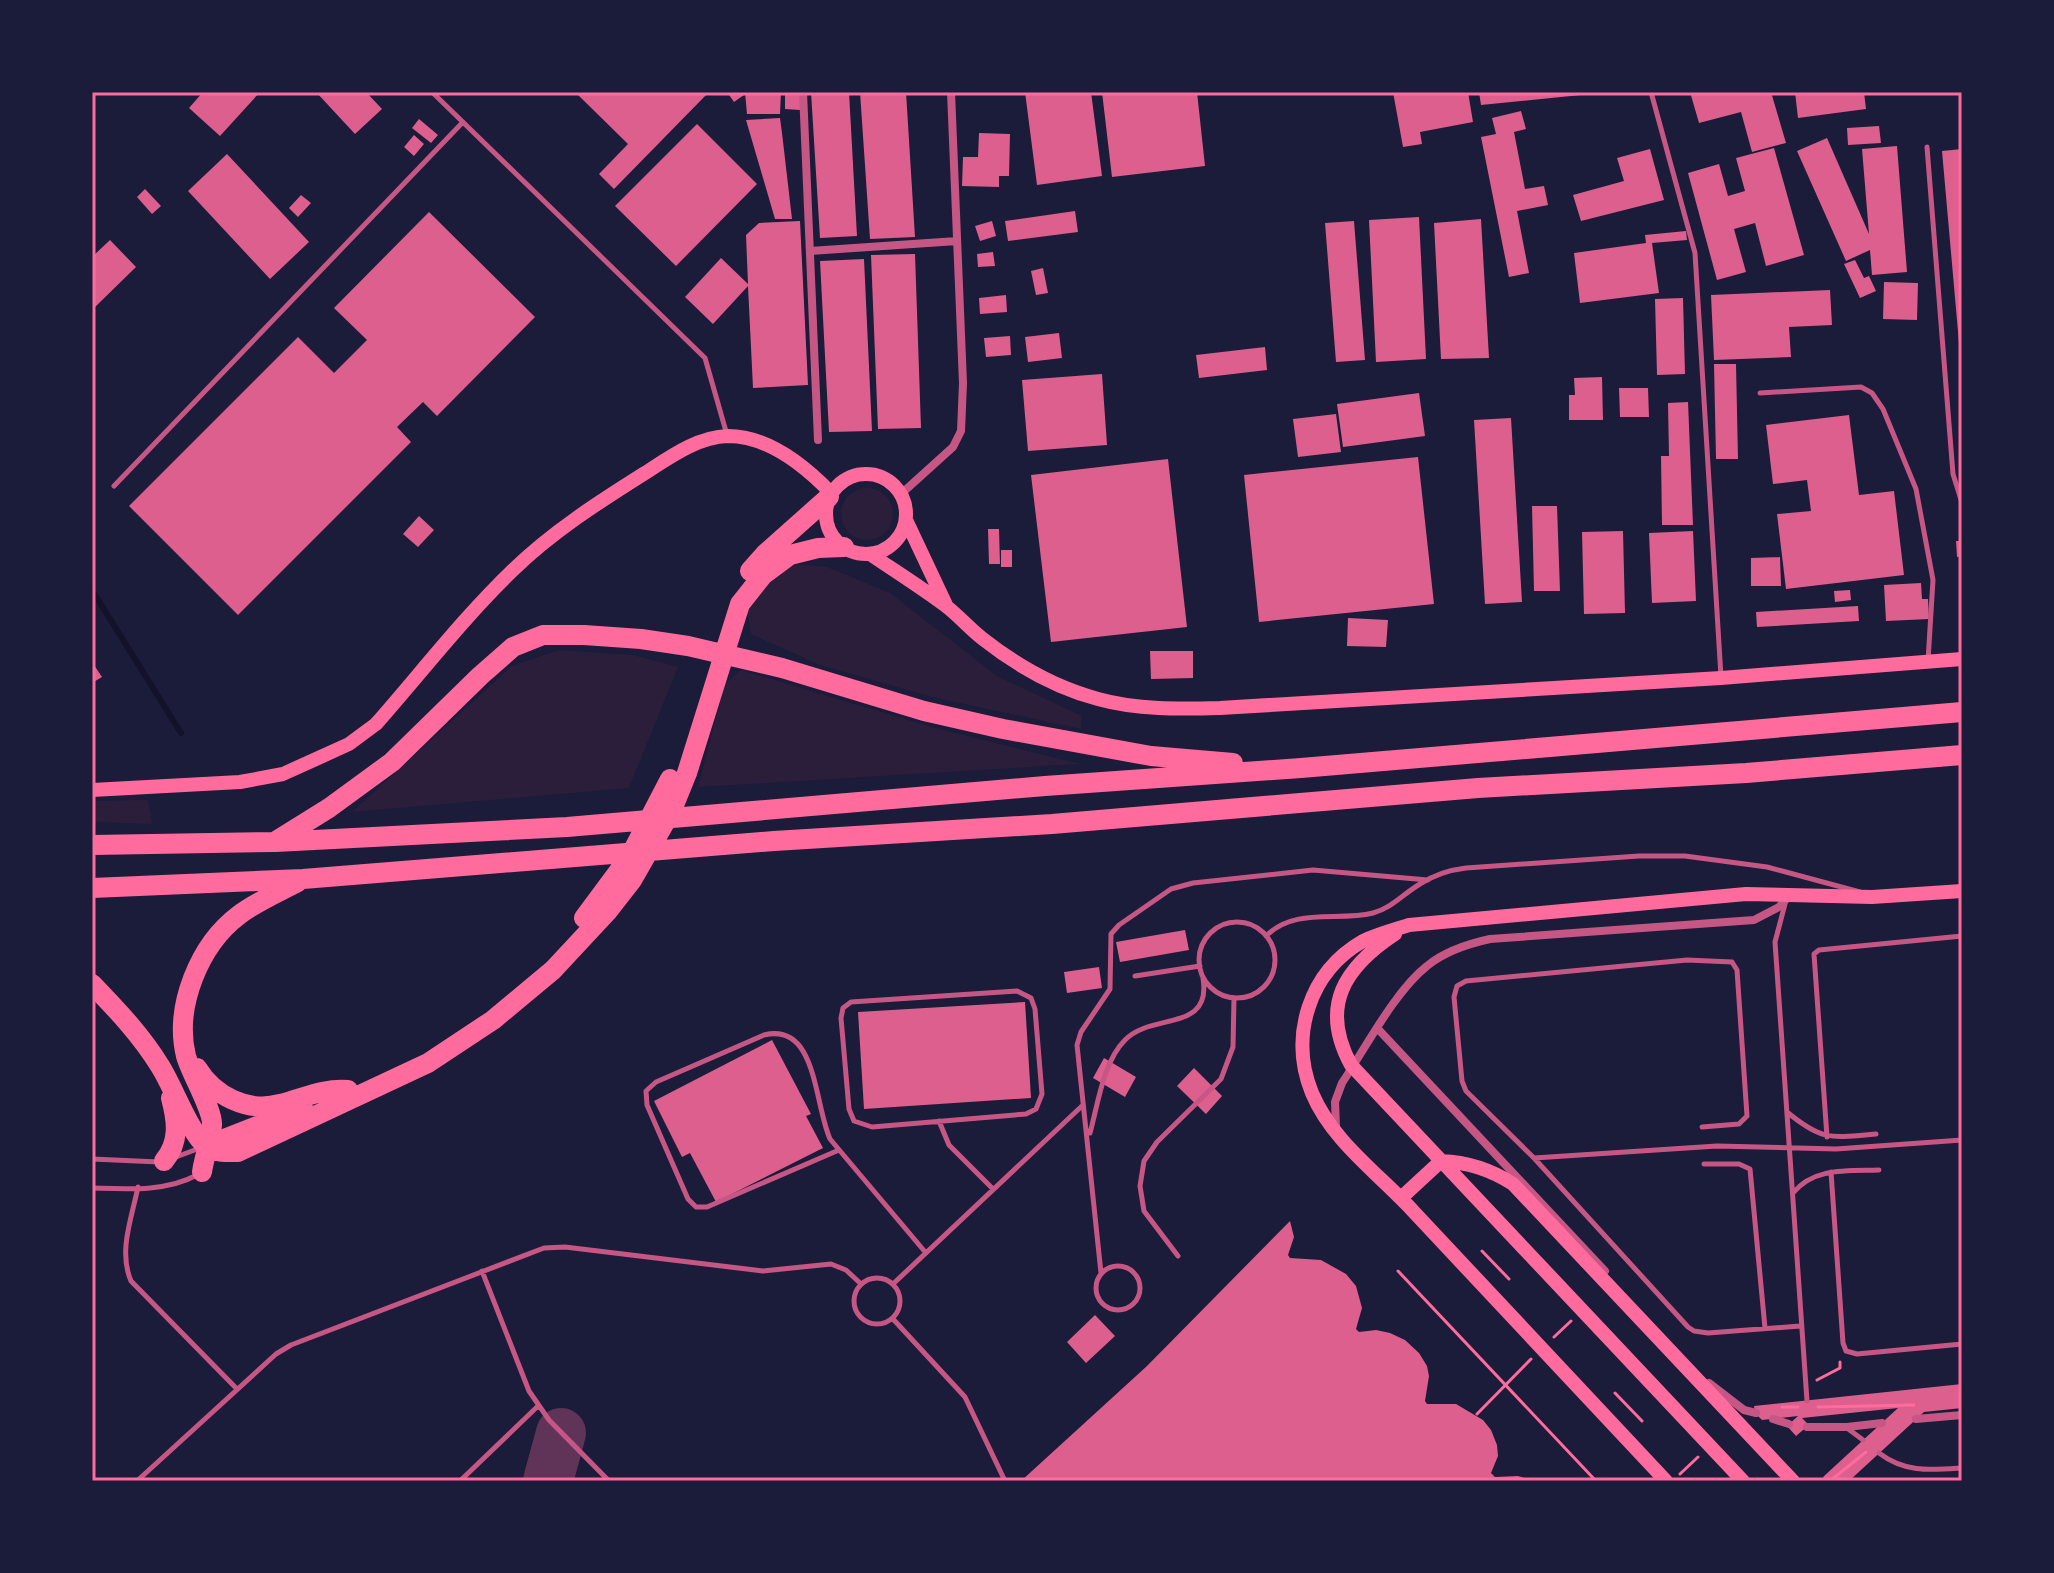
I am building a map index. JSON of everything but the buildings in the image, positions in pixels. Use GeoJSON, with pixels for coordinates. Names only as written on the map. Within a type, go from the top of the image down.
{"type":"FeatureCollection","features":[{"type":"Feature","properties":{"kind":"highway"},"geometry":{"type":"LineString","coordinates":[[206,1146],[348,1090],[428,1052],[480,1018],[607,912],[639,869],[672,810],[680,772],[717,652],[723,615],[747,575],[766,553],[830,495]]}},
{"type":"Feature","properties":{"kind":"highway"},"geometry":{"type":"LineString","coordinates":[[717,652],[740,604],[775,563],[805,550],[844,547]]}},
{"type":"Feature","properties":{"kind":"highway"},"geometry":{"type":"LineString","coordinates":[[275,842],[329,808],[392,762],[513,647],[543,635],[641,639],[717,652],[924,711],[1151,756],[1301,768]]}},
{"type":"Feature","properties":{"kind":"highway"},"geometry":{"type":"LineString","coordinates":[[92,845],[275,842],[567,827],[1962,712]]}},
{"type":"Feature","properties":{"kind":"highway"},"geometry":{"type":"LineString","coordinates":[[92,888],[303,879],[774,841],[1068,823],[1478,788],[1746,773],[1962,755]]}},
{"type":"Feature","properties":{"kind":"highway"},"geometry":{"type":"LineString","coordinates":[[208,1169],[206,1146],[212,1118],[187,1059],[184,1024],[194,975],[221,931],[240,914],[303,879]]}},
{"type":"Feature","properties":{"kind":"highway"},"geometry":{"type":"LineString","coordinates":[[92,984],[129,1022],[162,1067],[197,1135],[206,1146],[232,1155],[451,1050],[524,996],[576,937]]}},
{"type":"Feature","properties":{"kind":"highway"},"geometry":{"type":"LineString","coordinates":[[184,1024],[194,1063],[203,1078],[228,1098],[260,1107],[277,1105],[324,1089],[348,1090]]}},
{"type":"Feature","properties":{"kind":"highway"},"geometry":{"type":"LineString","coordinates":[[162,1067],[176,1125],[174,1144],[164,1161]]}},
{"type":"Feature","properties":{"kind":"main road"},"geometry":{"type":"LineString","coordinates":[[92,790],[240,782],[283,774],[349,744],[376,724],[514,569],[590,507],[697,442],[728,436],[787,454],[812,473],[830,495]]}},
{"type":"Feature","properties":{"kind":"main road"},"geometry":{"type":"LineString","coordinates":[[906,520],[894,543],[883,551],[856,553],[844,547],[829,530],[826,508],[830,495],[849,477],[873,474],[884,477],[901,494],[906,506],[906,520],[948,607]]}},
{"type":"Feature","properties":{"kind":"main road"},"geometry":{"type":"LineString","coordinates":[[870,554],[948,607],[991,645],[1054,682],[1098,699],[1148,707],[1220,708],[1721,678],[1962,659]]}},
{"type":"Feature","properties":{"kind":"main road"},"geometry":{"type":"LineString","coordinates":[[1666,1481],[1401,1198],[1353,1151],[1324,1116],[1306,1075],[1301,1046],[1308,1009],[1325,976],[1351,949],[1385,932],[1409,925],[1746,894],[1872,897],[1962,891]]}},
{"type":"Feature","properties":{"kind":"main road"},"geometry":{"type":"LineString","coordinates":[[1409,925],[1371,950],[1352,971],[1340,997],[1338,1025],[1344,1052],[1359,1076],[1743,1481]]}},
{"type":"Feature","properties":{"kind":"main road"},"geometry":{"type":"LineString","coordinates":[[1401,1198],[1441,1161],[1457,1161],[1500,1175],[1525,1194],[1793,1481]]}},
{"type":"Feature","properties":{"kind":"street"},"geometry":{"type":"LineString","coordinates":[[803,92],[818,440]]}},
{"type":"Feature","properties":{"kind":"street"},"geometry":{"type":"LineString","coordinates":[[901,494],[953,447],[961,431],[963,383],[951,92]]}},
{"type":"Feature","properties":{"kind":"street"},"geometry":{"type":"LineString","coordinates":[[810,251],[957,241]]}},
{"type":"Feature","properties":{"kind":"street"},"geometry":{"type":"LineString","coordinates":[[1666,1481],[1440,1239],[1342,1141],[1335,1122],[1338,1092],[1410,983],[1426,966],[1467,944],[1490,939],[1754,920],[1767,915],[1789,896]]}},
{"type":"Feature","properties":{"kind":"street"},"geometry":{"type":"LineString","coordinates":[[1378,1029],[1711,1385],[1744,1410],[1756,1413]]}},
{"type":"Feature","properties":{"kind":"street"},"geometry":{"type":"LineString","coordinates":[[1916,1419],[1962,1415]]}},
{"type":"Feature","properties":{"kind":"street"},"geometry":{"type":"LineString","coordinates":[[1773,1419],[1789,1424]]}},
{"type":"Feature","properties":{"kind":"street"},"geometry":{"type":"LineString","coordinates":[[1808,1424],[1847,1427],[1882,1423]]}},
{"type":"Feature","properties":{"kind":"lane"},"geometry":{"type":"LineString","coordinates":[[432,92],[705,358],[728,436]]}},
{"type":"Feature","properties":{"kind":"lane"},"geometry":{"type":"LineString","coordinates":[[1651,92],[1695,253],[1721,678]]}},
{"type":"Feature","properties":{"kind":"lane"},"geometry":{"type":"LineString","coordinates":[[114,486],[463,122]]}},
{"type":"Feature","properties":{"kind":"lane"},"geometry":{"type":"LineString","coordinates":[[1927,147],[1953,474],[1962,503]]}},
{"type":"Feature","properties":{"kind":"lane"},"geometry":{"type":"LineString","coordinates":[[1760,393],[1861,387],[1872,393],[1883,409],[1916,489],[1933,580],[1928,662]]}},
{"type":"Feature","properties":{"kind":"lane"},"geometry":{"type":"LineString","coordinates":[[1266,936],[1290,920],[1371,914],[1390,906],[1440,873],[1466,868],[1658,855],[1767,867],[1847,887],[1872,897]]}},
{"type":"Feature","properties":{"kind":"lane"},"geometry":{"type":"LineString","coordinates":[[1101,1273],[1116,1265],[1137,1274],[1141,1289],[1135,1303],[1121,1310],[1106,1306],[1100,1301],[1096,1286],[1101,1273],[1078,1038],[1110,989],[1111,934],[1161,895],[1193,883],[1313,870],[1428,880]]}},
{"type":"Feature","properties":{"kind":"lane"},"geometry":{"type":"LineString","coordinates":[[1789,896],[1780,917],[1775,942],[1807,1401]]}},
{"type":"Feature","properties":{"kind":"lane"},"geometry":{"type":"LineString","coordinates":[[1088,1138],[1110,1064],[1125,1039],[1146,1026],[1190,1016],[1200,1004],[1204,995],[1199,957],[1206,938],[1221,926],[1240,922],[1259,929],[1275,953],[1273,973],[1254,994],[1234,998],[1215,991],[1203,976]]}},
{"type":"Feature","properties":{"kind":"lane"},"geometry":{"type":"LineString","coordinates":[[1827,1137],[1813,957],[1819,950],[1962,936]]}},
{"type":"Feature","properties":{"kind":"lane"},"geometry":{"type":"LineString","coordinates":[[1702,1127],[1739,1124],[1747,1116],[1737,970],[1727,960],[1687,960],[1500,978],[1461,983],[1454,991],[1464,1086],[1688,1327],[1708,1333],[1800,1326]]}},
{"type":"Feature","properties":{"kind":"lane"},"geometry":{"type":"LineString","coordinates":[[1135,976],[1200,966]]}},
{"type":"Feature","properties":{"kind":"lane"},"geometry":{"type":"LineString","coordinates":[[1017,991],[1027,994],[1035,1009],[1042,1094],[1039,1105],[1026,1114],[939,1121],[872,1127],[854,1121],[849,1109],[841,1018],[843,1008],[855,1002],[1017,991]]}},
{"type":"Feature","properties":{"kind":"lane"},"geometry":{"type":"LineString","coordinates":[[1178,1256],[1144,1211],[1141,1173],[1150,1149],[1214,1088],[1226,1069],[1233,1047],[1234,998]]}},
{"type":"Feature","properties":{"kind":"lane"},"geometry":{"type":"LineString","coordinates":[[839,1150],[707,1207],[696,1207],[688,1199],[647,1105],[646,1091],[656,1082],[764,1035],[782,1033],[790,1036],[803,1048],[824,1125],[839,1150],[926,1253]]}},
{"type":"Feature","properties":{"kind":"lane"},"geometry":{"type":"LineString","coordinates":[[893,1284],[1084,1104]]}},
{"type":"Feature","properties":{"kind":"lane"},"geometry":{"type":"LineString","coordinates":[[1787,1112],[1807,1129],[1827,1137],[1876,1134]]}},
{"type":"Feature","properties":{"kind":"lane"},"geometry":{"type":"LineString","coordinates":[[939,1121],[949,1145],[993,1189]]}},
{"type":"Feature","properties":{"kind":"lane"},"geometry":{"type":"LineString","coordinates":[[1534,1158],[1717,1146],[1836,1149],[1962,1140]]}},
{"type":"Feature","properties":{"kind":"lane"},"geometry":{"type":"LineString","coordinates":[[92,1159],[146,1163],[164,1161],[206,1146]]}},
{"type":"Feature","properties":{"kind":"lane"},"geometry":{"type":"LineString","coordinates":[[1704,1164],[1739,1164],[1750,1169],[1765,1328]]}},
{"type":"Feature","properties":{"kind":"lane"},"geometry":{"type":"LineString","coordinates":[[92,1188],[171,1186],[208,1169]]}},
{"type":"Feature","properties":{"kind":"lane"},"geometry":{"type":"LineString","coordinates":[[1792,1194],[1809,1179],[1831,1172],[1879,1170]]}},
{"type":"Feature","properties":{"kind":"lane"},"geometry":{"type":"LineString","coordinates":[[1831,1172],[1846,1351],[1853,1355],[1962,1344]]}},
{"type":"Feature","properties":{"kind":"lane"},"geometry":{"type":"LineString","coordinates":[[138,1187],[124,1253],[131,1281],[236,1388]]}},
{"type":"Feature","properties":{"kind":"lane"},"geometry":{"type":"LineString","coordinates":[[137,1481],[236,1388],[291,1345],[534,1251],[565,1247],[763,1271],[831,1264],[846,1270],[861,1284]]}},
{"type":"Feature","properties":{"kind":"lane"},"geometry":{"type":"LineString","coordinates":[[482,1271],[522,1375],[538,1406],[609,1481]]}},
{"type":"Feature","properties":{"kind":"lane"},"geometry":{"type":"LineString","coordinates":[[877,1278],[893,1284],[900,1305],[893,1319],[886,1323],[870,1324],[857,1314],[854,1298],[861,1284],[877,1278]]}},
{"type":"Feature","properties":{"kind":"lane"},"geometry":{"type":"LineString","coordinates":[[893,1319],[965,1397],[1005,1481]]}},
{"type":"Feature","properties":{"kind":"lane"},"geometry":{"type":"LineString","coordinates":[[460,1481],[538,1406]]}},
{"type":"Feature","properties":{"kind":"lane"},"geometry":{"type":"LineString","coordinates":[[1847,1427],[1863,1440]]}},
{"type":"Feature","properties":{"kind":"lane"},"geometry":{"type":"LineString","coordinates":[[1879,1453],[1901,1467],[1928,1471],[1962,1468]]}},
{"type":"Feature","properties":{"kind":"path"},"geometry":{"type":"LineString","coordinates":[[1482,1251],[1509,1279]]}},
{"type":"Feature","properties":{"kind":"path"},"geometry":{"type":"LineString","coordinates":[[1398,1271],[1596,1481]]}},
{"type":"Feature","properties":{"kind":"path"},"geometry":{"type":"LineString","coordinates":[[1805,1382],[1823,1379],[1840,1368],[1838,1343],[1843,1343]]}},
{"type":"Feature","properties":{"kind":"path"},"geometry":{"type":"LineString","coordinates":[[1615,1393],[1642,1421]]}},
{"type":"Feature","properties":{"kind":"shaded area"},"geometry":{"type":"Polygon","coordinates":[[[867,488],[886,495],[893,514],[886,533],[867,540],[848,533],[841,514],[848,495],[867,488]]]}},
{"type":"Feature","properties":{"kind":"shaded area"},"geometry":{"type":"Polygon","coordinates":[[[796,564],[827,567],[890,593],[997,676],[1082,716],[1081,729],[932,697],[820,665],[751,634],[747,610],[763,584],[796,564]]]}},
{"type":"Feature","properties":{"kind":"shaded area"},"geometry":{"type":"Polygon","coordinates":[[[559,650],[633,655],[678,667],[629,788],[352,812],[512,666],[559,650]]]}},
{"type":"Feature","properties":{"kind":"shaded area"},"geometry":{"type":"Polygon","coordinates":[[[741,670],[935,728],[1080,764],[698,787],[725,684],[741,670]]]}},
{"type":"Feature","properties":{"kind":"shaded area"},"geometry":{"type":"Polygon","coordinates":[[[148,800],[152,824],[92,822],[92,801],[148,800]]]}},
{"type":"Feature","properties":{"kind":"waterway"},"geometry":{"type":"LineString","coordinates":[[92,590],[181,733]]}},
{"type":"Feature","properties":{"kind":"taxiway"},"geometry":{"type":"LineString","coordinates":[[548,1481],[561,1433]]}}]}
